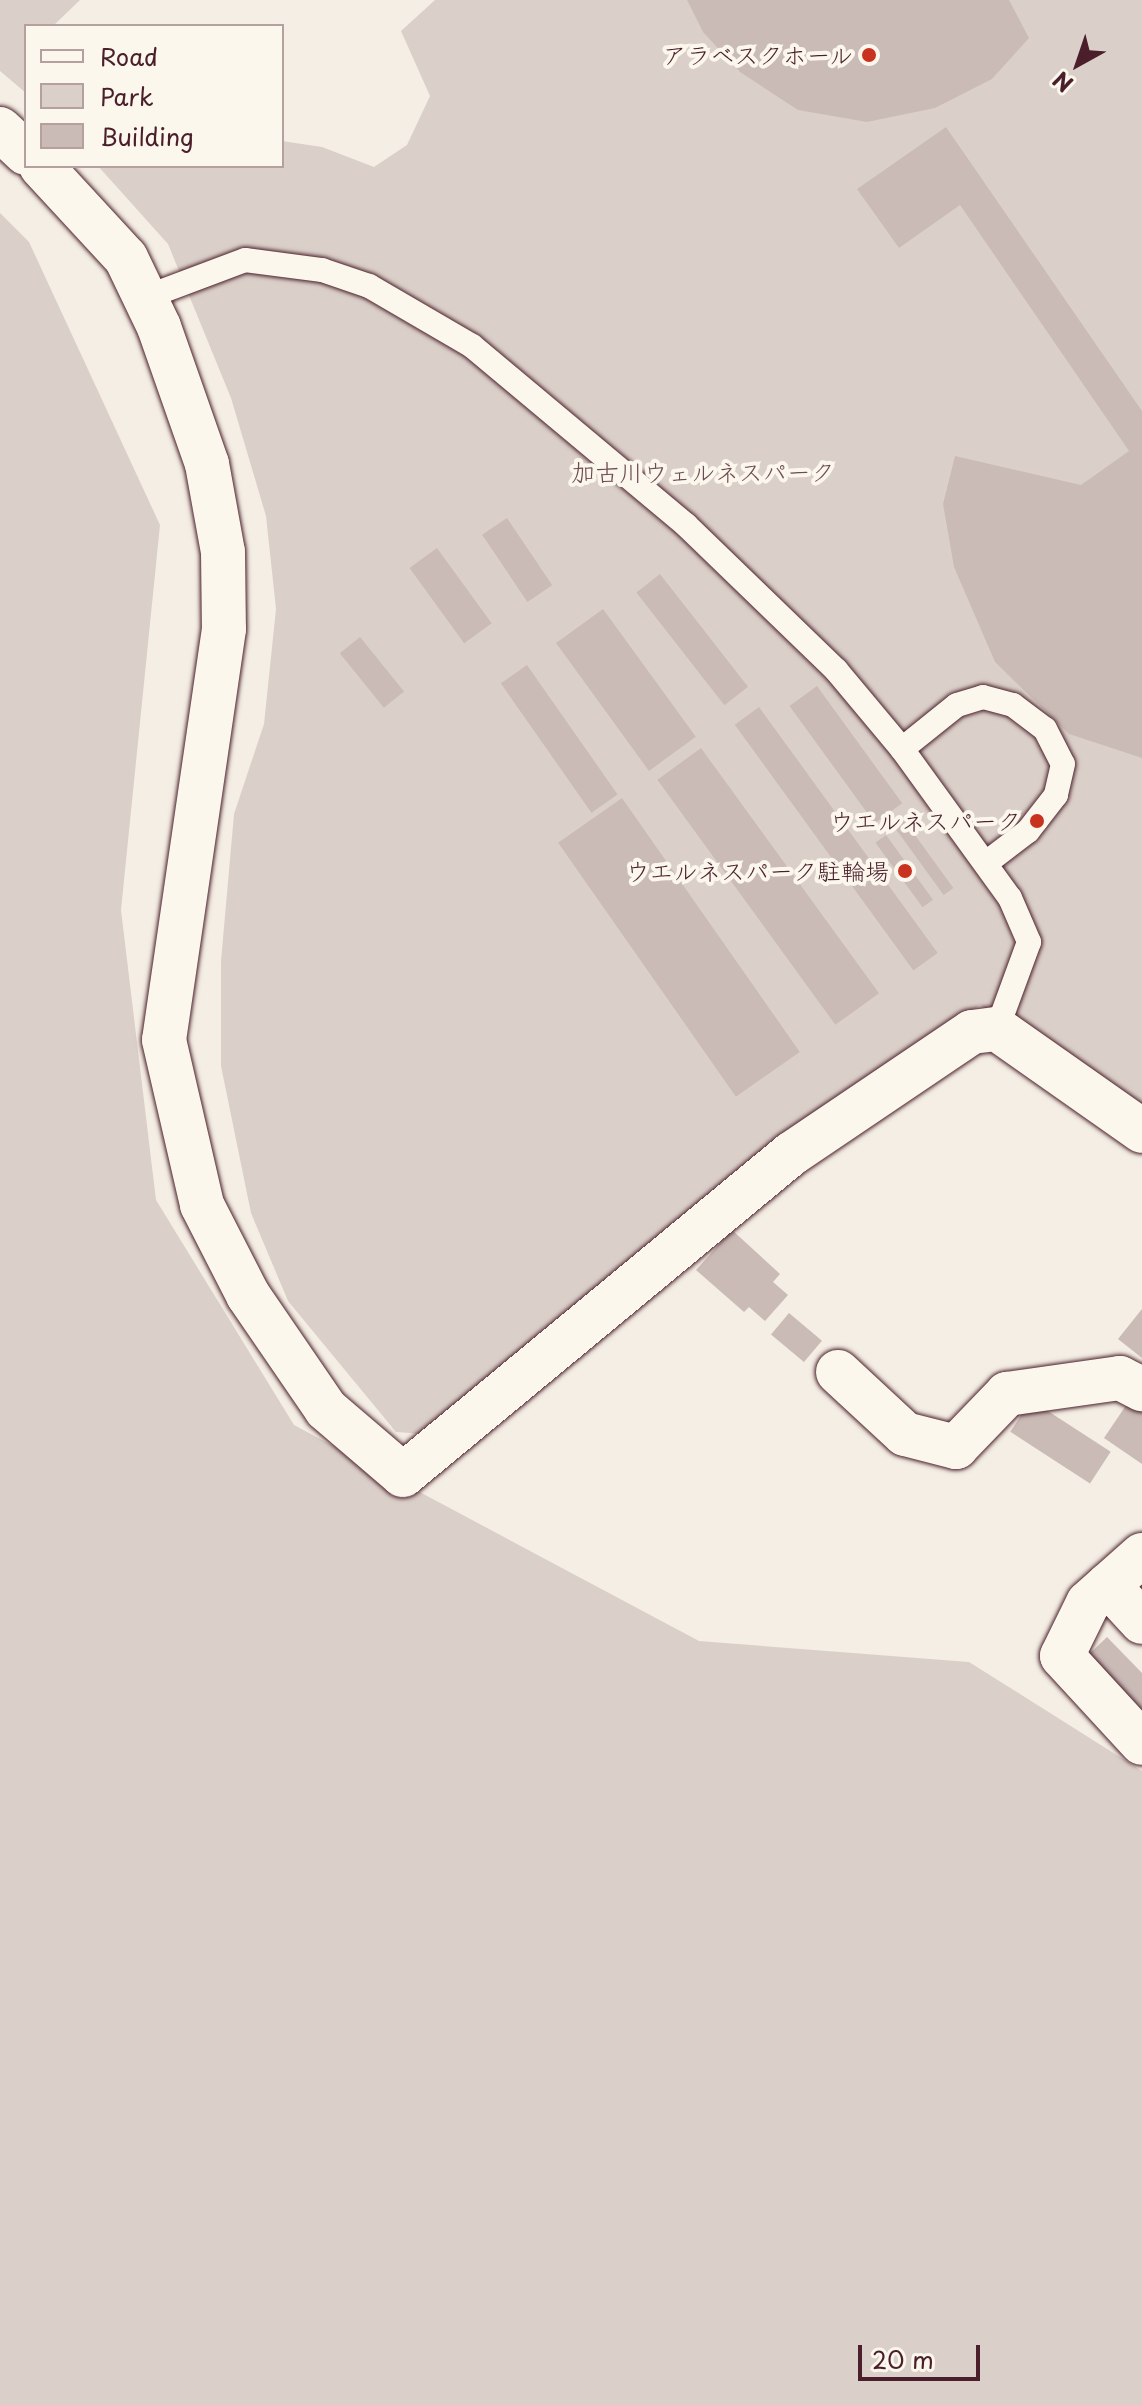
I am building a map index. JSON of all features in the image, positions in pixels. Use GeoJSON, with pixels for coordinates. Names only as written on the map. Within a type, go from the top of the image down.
{"type":"FeatureCollection","features":[{"type":"Feature","properties":{"kind":"street"},"geometry":{"type":"LineString","coordinates":[[0,129],[24,151]]}},
{"type":"Feature","properties":{"kind":"street"},"geometry":{"type":"LineString","coordinates":[[43,168],[126,258],[182,382],[207,464],[223,552],[224,629],[164,1040],[202,1205],[248,1295],[326,1409],[403,1475],[791,1154],[972,1032],[997,1029],[1142,1131]]}},
{"type":"Feature","properties":{"kind":"street"},"geometry":{"type":"LineString","coordinates":[[838,1372],[905,1434],[956,1447],[1007,1394],[1120,1378],[1142,1389]]}},
{"type":"Feature","properties":{"kind":"street"},"geometry":{"type":"LineString","coordinates":[[1142,1555],[1088,1603],[1062,1656],[1142,1743]]}},
{"type":"Feature","properties":{"kind":"street"},"geometry":{"type":"LineString","coordinates":[[1108,1585],[1142,1622]]}},
{"type":"Feature","properties":{"kind":"lane"},"geometry":{"type":"LineString","coordinates":[[144,298],[218,266],[275,261],[369,286],[423,313],[472,346],[686,525],[836,670],[902,749],[1010,898],[1029,942],[997,1029]]}},
{"type":"Feature","properties":{"kind":"lane"},"geometry":{"type":"LineString","coordinates":[[902,749],[957,705],[983,697],[1013,705],[1045,729],[1063,764],[1056,795],[1028,831],[986,863]]}},
{"type":"Feature","properties":{"kind":"green space"},"geometry":{"type":"Polygon","coordinates":[[[0,0],[80,0],[55,24],[24,24],[24,91],[0,71],[0,0]]]}},
{"type":"Feature","properties":{"kind":"green space","name":"加古川ウェルネスパーク"},"geometry":{"type":"Polygon","coordinates":[[[435,0],[1142,0],[1142,1112],[980,1005],[752,1161],[424,1434],[396,1432],[288,1301],[251,1213],[221,1066],[221,961],[234,814],[264,724],[276,609],[266,516],[231,398],[168,244],[100,168],[284,168],[284,141],[322,147],[374,167],[407,145],[430,96],[401,31],[435,0]]]}},
{"type":"Feature","properties":{"kind":"green space"},"geometry":{"type":"Polygon","coordinates":[[[0,213],[29,242],[160,525],[121,910],[156,1200],[294,1425],[699,1641],[969,1662],[1142,1771],[1142,2405],[0,2405],[0,213]]]}},
{"type":"Feature","properties":{"kind":"building","name":"アラベスクホール"},"geometry":{"type":"Polygon","coordinates":[[[687,0],[1009,0],[1029,38],[992,79],[935,108],[867,122],[798,110],[740,72],[703,32],[687,0]]]}},
{"type":"Feature","properties":{"kind":"building"},"geometry":{"type":"Polygon","coordinates":[[[946,127],[1142,411],[1142,758],[1069,734],[995,662],[954,567],[943,504],[955,456],[1081,485],[1129,451],[960,205],[899,248],[857,189],[946,127]]]}},
{"type":"Feature","properties":{"kind":"building"},"geometry":{"type":"Polygon","coordinates":[[[507,518],[552,585],[527,602],[482,535],[507,518]]]}},
{"type":"Feature","properties":{"kind":"building"},"geometry":{"type":"Polygon","coordinates":[[[437,548],[492,623],[464,643],[409,568],[437,548]]]}},
{"type":"Feature","properties":{"kind":"building"},"geometry":{"type":"Polygon","coordinates":[[[660,574],[748,687],[724,705],[636,592],[660,574]]]}},
{"type":"Feature","properties":{"kind":"building"},"geometry":{"type":"Polygon","coordinates":[[[603,609],[696,737],[649,771],[556,643],[603,609]]]}},
{"type":"Feature","properties":{"kind":"building"},"geometry":{"type":"Polygon","coordinates":[[[360,637],[404,691],[384,708],[340,653],[360,637]]]}},
{"type":"Feature","properties":{"kind":"building"},"geometry":{"type":"Polygon","coordinates":[[[527,665],[618,794],[591,813],[501,683],[527,665]]]}},
{"type":"Feature","properties":{"kind":"building"},"geometry":{"type":"Polygon","coordinates":[[[817,686],[902,803],[875,823],[789,706],[817,686]]]}},
{"type":"Feature","properties":{"kind":"building"},"geometry":{"type":"Polygon","coordinates":[[[759,707],[938,953],[913,971],[735,725],[759,707]]]}},
{"type":"Feature","properties":{"kind":"building"},"geometry":{"type":"Polygon","coordinates":[[[701,748],[879,993],[835,1025],[657,780],[701,748]]]}},
{"type":"Feature","properties":{"kind":"building"},"geometry":{"type":"Polygon","coordinates":[[[622,798],[800,1052],[736,1097],[558,843],[622,798]]]}},
{"type":"Feature","properties":{"kind":"building","name":"ウエルネスパーク駐輪場"},"geometry":{"type":"Polygon","coordinates":[[[904,820],[953,888],[944,895],[894,827],[904,820]]]}},
{"type":"Feature","properties":{"kind":"building","name":"ウエルネスパーク駐輪場"},"geometry":{"type":"Polygon","coordinates":[[[886,835],[933,900],[923,907],[875,843],[886,835]]]}},
{"type":"Feature","properties":{"kind":"building"},"geometry":{"type":"Polygon","coordinates":[[[732,1230],[780,1274],[773,1282],[788,1295],[765,1321],[749,1307],[744,1312],[696,1270],[732,1230]]]}},
{"type":"Feature","properties":{"kind":"building"},"geometry":{"type":"Polygon","coordinates":[[[1142,1309],[1142,1358],[1118,1339],[1142,1309]]]}},
{"type":"Feature","properties":{"kind":"building"},"geometry":{"type":"Polygon","coordinates":[[[789,1313],[822,1341],[804,1362],[771,1334],[789,1313]]]}},
{"type":"Feature","properties":{"kind":"building"},"geometry":{"type":"Polygon","coordinates":[[[1131,1398],[1142,1405],[1142,1464],[1104,1438],[1131,1398]]]}},
{"type":"Feature","properties":{"kind":"building"},"geometry":{"type":"Polygon","coordinates":[[[1031,1400],[1111,1452],[1090,1484],[1010,1432],[1031,1400]]]}},
{"type":"Feature","properties":{"kind":"building"},"geometry":{"type":"Polygon","coordinates":[[[1107,1637],[1142,1673],[1142,1727],[1080,1663],[1107,1637]]]}},
{"type":"Feature","properties":{"kind":"place","name":"アラベスクホール"},"geometry":{"type":"Point","coordinates":[869,55]}},
{"type":"Feature","properties":{"kind":"place","name":"ウエルネスパーク"},"geometry":{"type":"Point","coordinates":[1037,821]}},
{"type":"Feature","properties":{"kind":"place","name":"ウエルネスパーク駐輪場"},"geometry":{"type":"Point","coordinates":[905,871]}}]}
